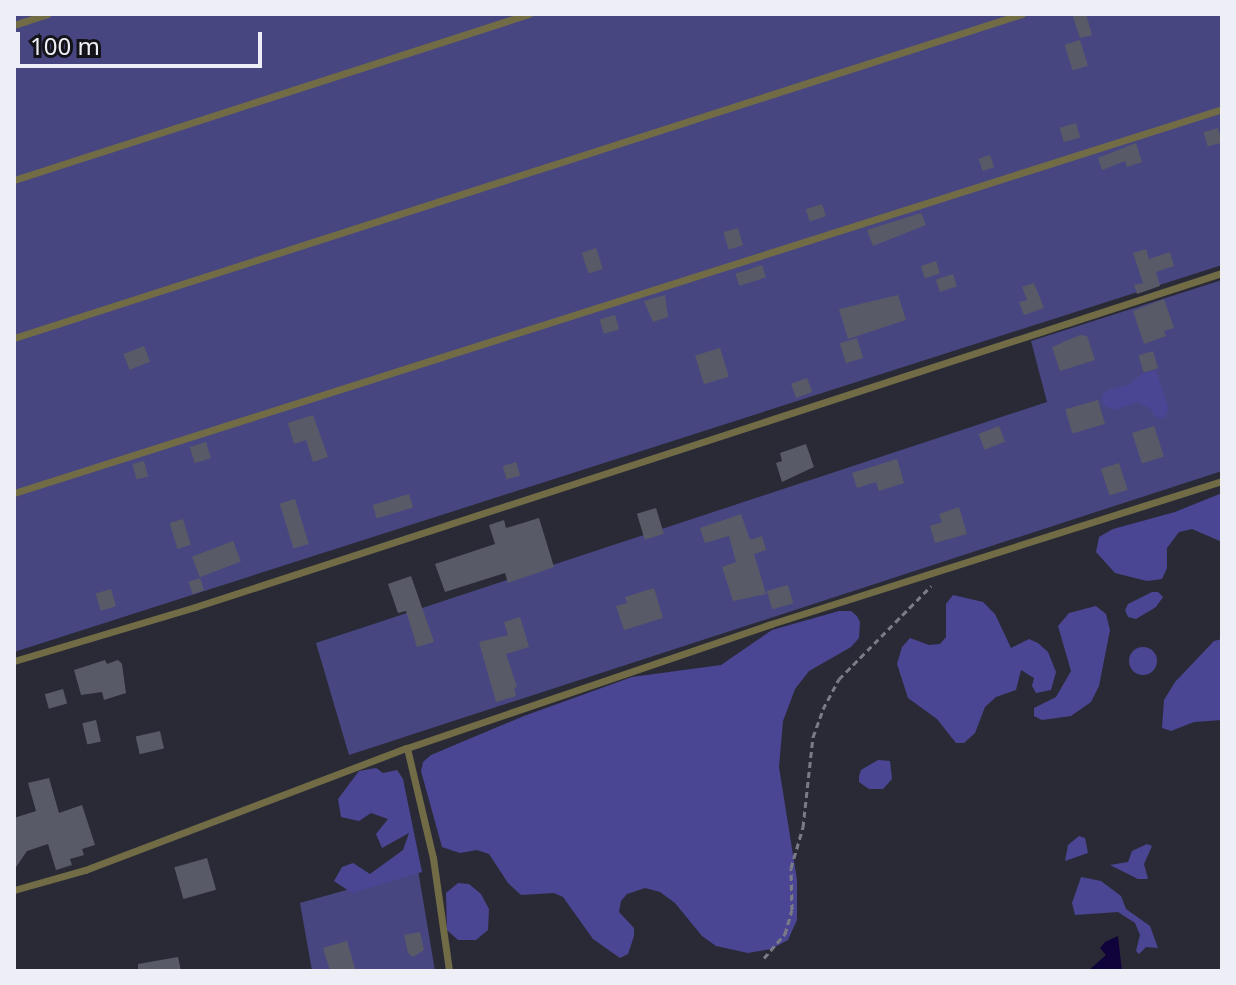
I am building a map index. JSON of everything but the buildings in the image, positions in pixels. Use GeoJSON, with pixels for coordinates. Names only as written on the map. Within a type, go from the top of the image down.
{"type":"FeatureCollection","features":[{"type":"Feature","properties":{"kind":"lane"},"geometry":{"type":"LineString","coordinates":[[14,25],[47,14]]}},
{"type":"Feature","properties":{"kind":"lane"},"geometry":{"type":"LineString","coordinates":[[14,180],[529,14]]}},
{"type":"Feature","properties":{"kind":"lane"},"geometry":{"type":"LineString","coordinates":[[14,338],[1022,14]]}},
{"type":"Feature","properties":{"kind":"lane"},"geometry":{"type":"LineString","coordinates":[[14,493],[1222,109]]}},
{"type":"Feature","properties":{"kind":"lane"},"geometry":{"type":"LineString","coordinates":[[14,661],[195,607],[1222,273]]}},
{"type":"Feature","properties":{"kind":"lane"},"geometry":{"type":"LineString","coordinates":[[14,890],[85,870],[407,748],[1222,481]]}},
{"type":"Feature","properties":{"kind":"lane"},"geometry":{"type":"LineString","coordinates":[[407,748],[433,858],[449,971]]}},
{"type":"Feature","properties":{"kind":"path"},"geometry":{"type":"LineString","coordinates":[[764,958],[785,934],[792,910],[791,868],[803,827],[813,737],[823,709],[839,679],[952,567]]}},
{"type":"Feature","properties":{"kind":"shaded area"},"geometry":{"type":"Polygon","coordinates":[[[14,14],[1222,14],[1222,265],[14,652],[14,14]]]}},
{"type":"Feature","properties":{"kind":"shaded area"},"geometry":{"type":"Polygon","coordinates":[[[1222,280],[1222,471],[349,755],[316,643],[1047,402],[1031,341],[1222,280]]]}},
{"type":"Feature","properties":{"kind":"shaded area"},"geometry":{"type":"Polygon","coordinates":[[[1156,370],[1169,409],[1165,418],[1155,417],[1150,408],[1137,402],[1115,410],[1103,405],[1102,396],[1108,390],[1129,385],[1141,374],[1156,370]]]}},
{"type":"Feature","properties":{"kind":"shaded area"},"geometry":{"type":"Polygon","coordinates":[[[1222,493],[1222,542],[1192,529],[1179,532],[1167,548],[1167,568],[1162,579],[1147,581],[1115,573],[1096,552],[1099,537],[1113,529],[1175,512],[1222,493]]]}},
{"type":"Feature","properties":{"kind":"shaded area"},"geometry":{"type":"Polygon","coordinates":[[[1158,592],[1163,597],[1156,607],[1136,619],[1128,617],[1125,610],[1128,604],[1158,592]]]}},
{"type":"Feature","properties":{"kind":"shaded area"},"geometry":{"type":"Polygon","coordinates":[[[953,595],[983,602],[995,614],[1011,648],[1029,639],[1038,643],[1048,652],[1056,672],[1051,690],[1036,693],[1032,686],[1034,678],[1021,670],[1016,690],[996,697],[985,707],[975,733],[964,743],[956,743],[937,719],[908,698],[897,664],[902,647],[910,638],[929,645],[940,644],[946,637],[946,604],[953,595]]]}},
{"type":"Feature","properties":{"kind":"shaded area"},"geometry":{"type":"Polygon","coordinates":[[[1096,606],[1106,614],[1110,630],[1099,686],[1091,702],[1071,716],[1042,720],[1034,716],[1034,708],[1056,697],[1071,671],[1058,626],[1069,613],[1096,606]]]}},
{"type":"Feature","properties":{"kind":"shaded area"},"geometry":{"type":"Polygon","coordinates":[[[839,611],[851,611],[857,616],[860,622],[859,638],[851,647],[809,671],[795,689],[783,721],[779,767],[797,880],[797,920],[788,940],[771,949],[748,953],[716,946],[702,936],[675,903],[660,892],[645,888],[627,894],[621,901],[619,912],[634,928],[634,936],[628,954],[620,958],[593,939],[563,897],[554,893],[521,895],[508,883],[489,854],[477,850],[460,853],[442,847],[421,771],[423,762],[431,755],[524,716],[632,677],[721,665],[772,630],[839,611]]]}},
{"type":"Feature","properties":{"kind":"shaded area"},"geometry":{"type":"Polygon","coordinates":[[[1222,639],[1222,720],[1194,722],[1171,731],[1162,728],[1164,700],[1175,682],[1214,641],[1222,639]]]}},
{"type":"Feature","properties":{"kind":"shaded area"},"geometry":{"type":"Polygon","coordinates":[[[1143,647],[1153,651],[1157,661],[1153,671],[1143,675],[1133,671],[1129,661],[1133,651],[1143,647]]]}},
{"type":"Feature","properties":{"kind":"shaded area"},"geometry":{"type":"Polygon","coordinates":[[[878,760],[890,761],[892,779],[883,789],[869,789],[859,782],[859,776],[861,770],[878,760]]]}},
{"type":"Feature","properties":{"kind":"shaded area"},"geometry":{"type":"Polygon","coordinates":[[[376,768],[383,773],[397,770],[403,779],[422,872],[352,893],[334,881],[342,867],[353,863],[370,874],[403,850],[409,833],[382,848],[376,834],[388,819],[371,813],[359,821],[341,817],[338,799],[359,771],[376,768]]]}},
{"type":"Feature","properties":{"kind":"shaded area"},"geometry":{"type":"Polygon","coordinates":[[[1079,836],[1085,838],[1088,853],[1065,861],[1068,845],[1079,836]]]}},
{"type":"Feature","properties":{"kind":"shaded area"},"geometry":{"type":"Polygon","coordinates":[[[1147,844],[1152,846],[1144,864],[1148,879],[1138,879],[1110,865],[1128,862],[1132,851],[1147,844]]]}},
{"type":"Feature","properties":{"kind":"shaded area"},"geometry":{"type":"Polygon","coordinates":[[[418,870],[435,971],[312,971],[300,903],[418,870]]]}},
{"type":"Feature","properties":{"kind":"shaded area"},"geometry":{"type":"Polygon","coordinates":[[[1081,877],[1101,881],[1121,896],[1126,909],[1150,926],[1158,948],[1146,947],[1139,954],[1136,951],[1140,935],[1135,923],[1118,912],[1075,915],[1072,903],[1081,877]]]}},
{"type":"Feature","properties":{"kind":"shaded area"},"geometry":{"type":"Polygon","coordinates":[[[458,883],[469,884],[481,894],[489,909],[488,930],[476,940],[458,940],[447,930],[446,893],[458,883]]]}},
{"type":"Feature","properties":{"kind":"shaded area"},"geometry":{"type":"Polygon","coordinates":[[[1118,936],[1122,971],[1088,971],[1106,955],[1100,948],[1105,942],[1118,936]]]}}]}
